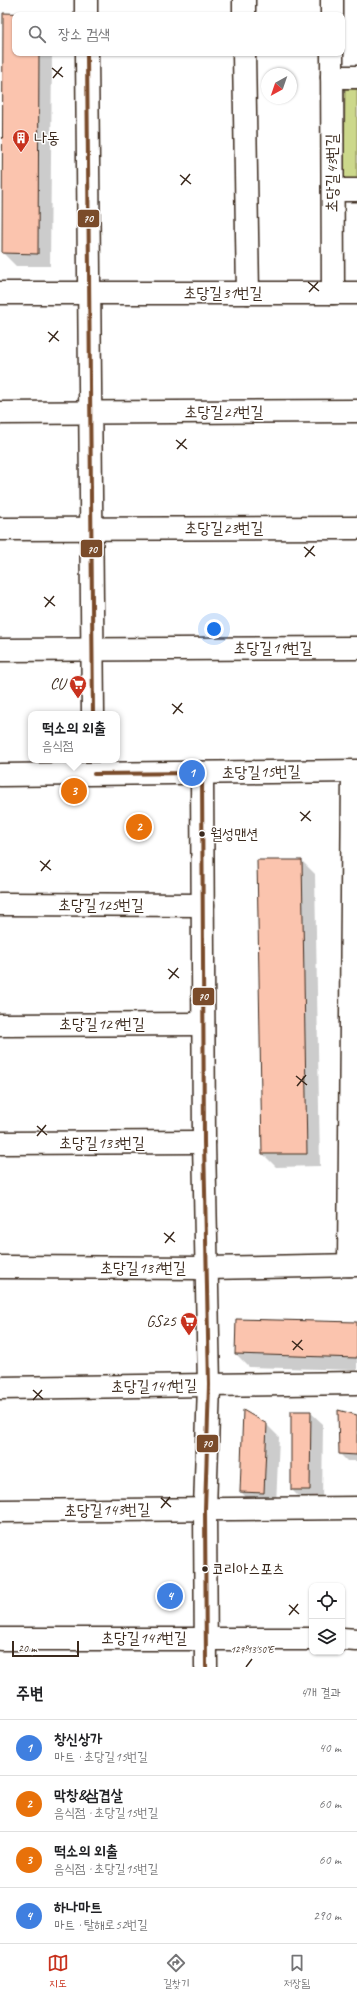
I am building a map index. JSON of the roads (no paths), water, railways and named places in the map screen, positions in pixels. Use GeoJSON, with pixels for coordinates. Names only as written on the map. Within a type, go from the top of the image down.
{"type":"FeatureCollection","features":[{"type":"Feature","properties":{"kind":"street"},"geometry":{"type":"LineString","coordinates":[[86,0],[86,12]]}},
{"type":"Feature","properties":{"kind":"street"},"geometry":{"type":"LineString","coordinates":[[244,0],[244,12]]}},
{"type":"Feature","properties":{"kind":"street"},"geometry":{"type":"LineString","coordinates":[[332,0],[332,12]]}},
{"type":"Feature","properties":{"kind":"street"},"geometry":{"type":"LineString","coordinates":[[87,56],[93,711]]}},
{"type":"Feature","properties":{"kind":"street"},"geometry":{"type":"LineString","coordinates":[[244,56],[248,293]]}},
{"type":"Feature","properties":{"kind":"street","name":"초당길43번길"},"geometry":{"type":"LineString","coordinates":[[332,56],[333,293]]}},
{"type":"Feature","properties":{"kind":"street"},"geometry":{"type":"LineString","coordinates":[[332,77],[357,77]]}},
{"type":"Feature","properties":{"kind":"street"},"geometry":{"type":"LineString","coordinates":[[332,190],[357,190]]}},
{"type":"Feature","properties":{"kind":"street","name":"초당길31번길"},"geometry":{"type":"LineString","coordinates":[[0,294],[357,293]]}},
{"type":"Feature","properties":{"kind":"street","name":"초당길27번길"},"geometry":{"type":"LineString","coordinates":[[0,414],[357,411]]}},
{"type":"Feature","properties":{"kind":"street","name":"초당길23번길"},"geometry":{"type":"LineString","coordinates":[[0,529],[357,528]]}},
{"type":"Feature","properties":{"kind":"street","name":"초당길19번길"},"geometry":{"type":"LineString","coordinates":[[0,650],[357,648]]}},
{"type":"Feature","properties":{"kind":"street","name":"초당길15번길"},"geometry":{"type":"LineString","coordinates":[[0,775],[94,767],[202,773],[355,772],[353,1265]]}},
{"type":"Feature","properties":{"kind":"street"},"geometry":{"type":"LineString","coordinates":[[202,773],[204,1142],[209,1385],[206,1508],[206,1667]]}},
{"type":"Feature","properties":{"kind":"street","name":"초당길125번길"},"geometry":{"type":"LineString","coordinates":[[0,904],[203,905]]}},
{"type":"Feature","properties":{"kind":"street","name":"초당길129번길"},"geometry":{"type":"LineString","coordinates":[[0,1024],[203,1024]]}},
{"type":"Feature","properties":{"kind":"street","name":"초당길133번길"},"geometry":{"type":"LineString","coordinates":[[0,1143],[204,1142]]}},
{"type":"Feature","properties":{"kind":"street","name":"초당길137번길"},"geometry":{"type":"LineString","coordinates":[[0,1267],[207,1268],[353,1265]]}},
{"type":"Feature","properties":{"kind":"street","name":"초당길141번길"},"geometry":{"type":"LineString","coordinates":[[0,1388],[357,1384]]}},
{"type":"Feature","properties":{"kind":"street","name":"초당길143번길"},"geometry":{"type":"LineString","coordinates":[[0,1511],[206,1508],[357,1508]]}},
{"type":"Feature","properties":{"kind":"street","name":"초당길147번길"},"geometry":{"type":"LineString","coordinates":[[0,1639],[309,1639]]}},
{"type":"Feature","properties":{"kind":"street"},"geometry":{"type":"LineString","coordinates":[[345,1640],[357,1640]]}},
{"type":"Feature","properties":{"kind":"place","name":"나동"},"geometry":{"type":"Point","coordinates":[21,153]}},
{"type":"Feature","properties":{"kind":"place","name":"CU"},"geometry":{"type":"Point","coordinates":[78,699]}},
{"type":"Feature","properties":{"kind":"place","name":"창신상가"},"geometry":{"type":"Point","coordinates":[192,773]}},
{"type":"Feature","properties":{"kind":"place","name":"떡소의 외출"},"geometry":{"type":"Point","coordinates":[74,791]}},
{"type":"Feature","properties":{"kind":"place","name":"막창&삼겹살"},"geometry":{"type":"Point","coordinates":[139,827]}},
{"type":"Feature","properties":{"kind":"place","name":"월성맨션"},"geometry":{"type":"Point","coordinates":[202,834]}},
{"type":"Feature","properties":{"kind":"place","name":"GS25"},"geometry":{"type":"Point","coordinates":[189,1336]}},
{"type":"Feature","properties":{"kind":"place","name":"코리아스포츠"},"geometry":{"type":"Point","coordinates":[205,1569]}},
{"type":"Feature","properties":{"kind":"place","name":"하나마트"},"geometry":{"type":"Point","coordinates":[170,1596]}}]}
